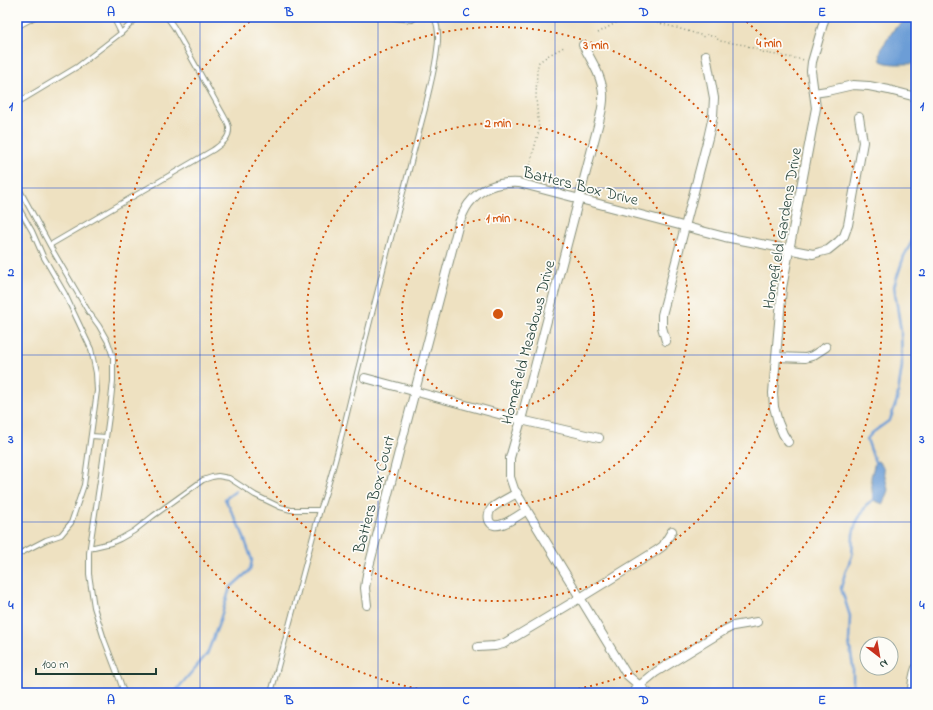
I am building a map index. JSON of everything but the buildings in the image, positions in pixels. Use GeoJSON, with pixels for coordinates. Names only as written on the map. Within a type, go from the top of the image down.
{"type":"FeatureCollection","features":[{"type":"Feature","properties":{"kind":"street","name":"Homefield Gardens Drive"},"geometry":{"type":"LineString","coordinates":[[788,442],[778,422],[774,407],[773,393],[782,288],[816,108],[811,71],[812,62],[825,17]]}},
{"type":"Feature","properties":{"kind":"street","name":"Homefield Meadows Drive"},"geometry":{"type":"LineString","coordinates":[[583,44],[601,80],[603,105],[510,458],[510,476],[514,489],[627,675],[648,693]]}},
{"type":"Feature","properties":{"kind":"street"},"geometry":{"type":"LineString","coordinates":[[666,341],[662,327],[662,315],[713,116],[714,98],[706,55]]}},
{"type":"Feature","properties":{"kind":"street"},"geometry":{"type":"LineString","coordinates":[[814,93],[853,85],[869,86],[916,97]]}},
{"type":"Feature","properties":{"kind":"street","name":"Batters Box Drive"},"geometry":{"type":"LineString","coordinates":[[415,392],[459,223],[464,210],[471,200],[482,191],[494,185],[508,182],[519,183],[725,237],[813,254],[828,250],[838,242],[844,236],[848,225],[863,142],[859,117]]}},
{"type":"Feature","properties":{"kind":"street"},"geometry":{"type":"LineString","coordinates":[[776,357],[805,358],[812,356],[826,347]]}},
{"type":"Feature","properties":{"kind":"street"},"geometry":{"type":"LineString","coordinates":[[365,378],[521,420],[599,438]]}},
{"type":"Feature","properties":{"kind":"street","name":"Batters Box Court"},"geometry":{"type":"LineString","coordinates":[[367,605],[365,588],[367,574],[415,392]]}},
{"type":"Feature","properties":{"kind":"street"},"geometry":{"type":"LineString","coordinates":[[517,493],[492,508],[488,514],[489,520],[496,526],[502,525],[527,510]]}},
{"type":"Feature","properties":{"kind":"street"},"geometry":{"type":"LineString","coordinates":[[478,647],[503,644],[580,598],[663,546],[672,530]]}},
{"type":"Feature","properties":{"kind":"street"},"geometry":{"type":"LineString","coordinates":[[633,693],[656,672],[723,631],[733,626],[756,622]]}},
{"type":"Feature","properties":{"kind":"street"},"geometry":{"type":"LineString","coordinates":[[912,693],[916,668]]}},
{"type":"Feature","properties":{"kind":"lane"},"geometry":{"type":"LineString","coordinates":[[17,27],[35,17]]}},
{"type":"Feature","properties":{"kind":"lane"},"geometry":{"type":"LineString","coordinates":[[113,17],[121,32]]}},
{"type":"Feature","properties":{"kind":"lane"},"geometry":{"type":"LineString","coordinates":[[17,102],[77,67],[138,17]]}},
{"type":"Feature","properties":{"kind":"lane"},"geometry":{"type":"LineString","coordinates":[[50,245],[213,150],[223,143],[228,136],[229,128],[224,116],[168,17]]}},
{"type":"Feature","properties":{"kind":"lane"},"geometry":{"type":"LineString","coordinates":[[386,17],[412,20],[416,17]]}},
{"type":"Feature","properties":{"kind":"lane"},"geometry":{"type":"LineString","coordinates":[[271,693],[320,510],[342,436],[357,371],[433,74],[438,35],[437,23],[434,17]]}},
{"type":"Feature","properties":{"kind":"lane"},"geometry":{"type":"LineString","coordinates":[[17,185],[88,311],[108,342],[113,357],[106,437],[90,547],[89,574],[94,607],[124,693]]}},
{"type":"Feature","properties":{"kind":"lane"},"geometry":{"type":"LineString","coordinates":[[17,205],[32,231],[43,256],[65,294],[91,349],[96,373],[97,391],[84,485],[71,523],[61,535],[46,540],[17,555]]}},
{"type":"Feature","properties":{"kind":"lane"},"geometry":{"type":"LineString","coordinates":[[91,436],[106,437]]}},
{"type":"Feature","properties":{"kind":"lane"},"geometry":{"type":"LineString","coordinates":[[90,547],[111,543],[120,539],[134,531],[204,480],[218,476],[229,478],[255,495],[280,507],[291,510],[320,510]]}},
{"type":"Feature","properties":{"kind":"path"},"geometry":{"type":"LineString","coordinates":[[598,33],[628,17],[639,17],[694,33],[702,37],[707,35],[715,37],[720,41],[745,45],[765,52],[806,60]]}},
{"type":"Feature","properties":{"kind":"path"},"geometry":{"type":"LineString","coordinates":[[528,185],[530,161],[539,130],[536,98],[536,69],[539,62],[564,47]]}},
{"type":"Feature","properties":{"kind":"water"},"geometry":{"type":"Polygon","coordinates":[[[911,17],[916,17],[916,64],[894,64],[881,61],[880,53],[882,47],[894,29],[911,17]]]}},
{"type":"Feature","properties":{"kind":"water"},"geometry":{"type":"Polygon","coordinates":[[[878,461],[883,467],[888,490],[883,504],[873,500],[871,477],[875,462],[878,461]]]}},
{"type":"Feature","properties":{"kind":"waterway"},"geometry":{"type":"LineString","coordinates":[[875,462],[867,439],[872,433],[890,420],[897,400],[902,366],[901,331],[894,286],[904,256],[916,234]]}},
{"type":"Feature","properties":{"kind":"waterway"},"geometry":{"type":"LineString","coordinates":[[175,693],[207,654],[230,588],[250,570],[252,560],[242,532],[225,499],[236,491]]}},
{"type":"Feature","properties":{"kind":"waterway"},"geometry":{"type":"LineString","coordinates":[[853,693],[853,666],[849,642],[850,616],[841,588],[852,556],[853,534],[856,523],[867,504],[873,500]]}}]}
